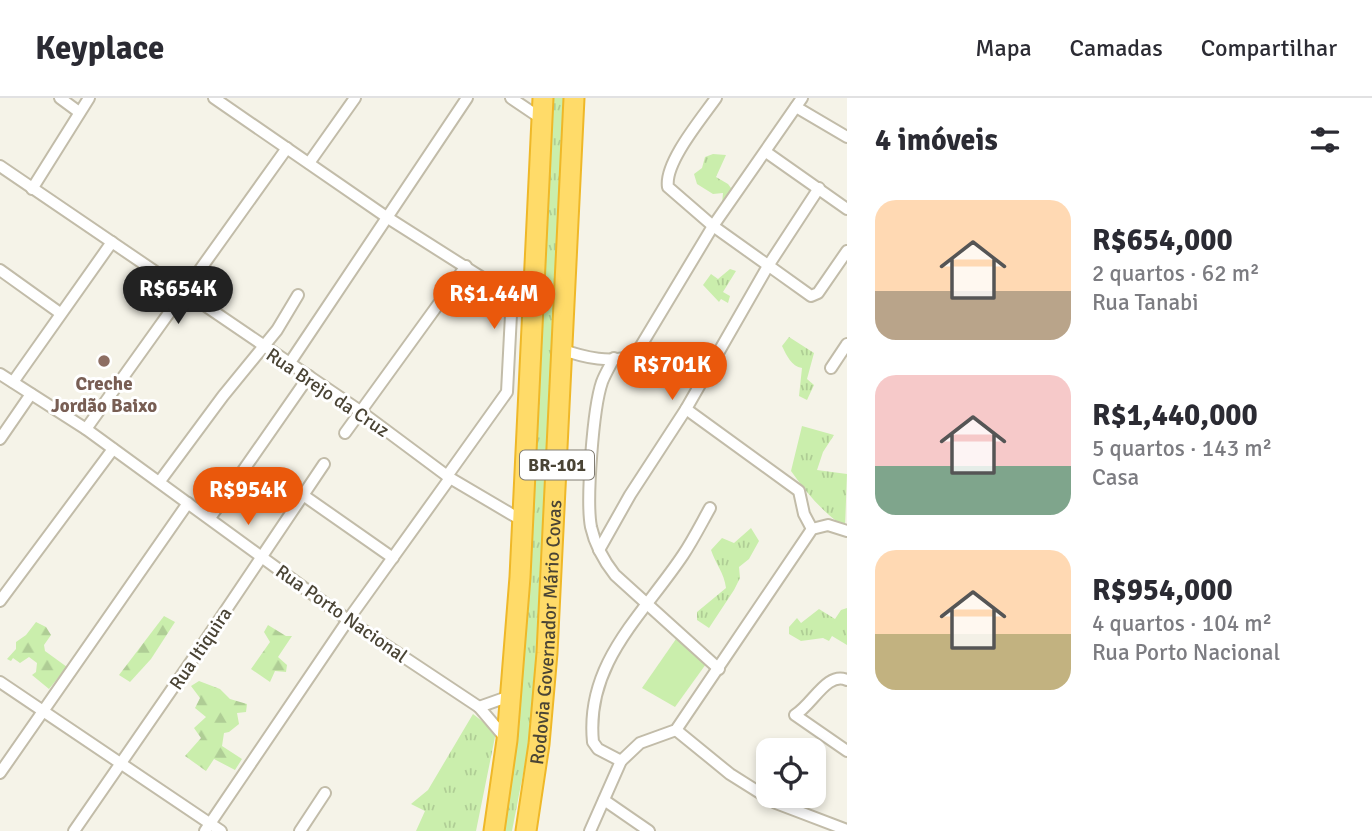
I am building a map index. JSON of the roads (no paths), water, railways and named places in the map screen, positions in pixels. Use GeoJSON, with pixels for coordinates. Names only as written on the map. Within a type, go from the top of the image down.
{"type":"FeatureCollection","features":[{"type":"Feature","properties":{"kind":"highway","name":"Rodovia Governador Mário Covas"},"geometry":{"type":"LineString","coordinates":[[494,831],[507,740],[523,521],[543,98]]}},
{"type":"Feature","properties":{"kind":"highway","name":"Rodovia Governador Mário Covas"},"geometry":{"type":"LineString","coordinates":[[526,831],[539,744],[547,653],[574,98]]}},
{"type":"Feature","properties":{"kind":"street"},"geometry":{"type":"LineString","coordinates":[[60,98],[79,112]]}},
{"type":"Feature","properties":{"kind":"street"},"geometry":{"type":"LineString","coordinates":[[32,189],[89,98]]}},
{"type":"Feature","properties":{"kind":"street"},"geometry":{"type":"LineString","coordinates":[[214,98],[229,102],[287,148],[388,218],[533,310]]}},
{"type":"Feature","properties":{"kind":"street"},"geometry":{"type":"LineString","coordinates":[[309,163],[355,98]]}},
{"type":"Feature","properties":{"kind":"street"},"geometry":{"type":"LineString","coordinates":[[289,364],[467,98]]}},
{"type":"Feature","properties":{"kind":"street"},"geometry":{"type":"LineString","coordinates":[[512,98],[542,118]]}},
{"type":"Feature","properties":{"kind":"street"},"geometry":{"type":"LineString","coordinates":[[716,98],[673,162],[667,187],[713,226],[811,296],[818,293],[847,251]]}},
{"type":"Feature","properties":{"kind":"street"},"geometry":{"type":"LineString","coordinates":[[561,349],[584,357],[614,358],[636,354],[713,226],[799,103],[847,137]]}},
{"type":"Feature","properties":{"kind":"street"},"geometry":{"type":"LineString","coordinates":[[86,429],[287,148]]}},
{"type":"Feature","properties":{"kind":"street"},"geometry":{"type":"LineString","coordinates":[[766,152],[847,209]]}},
{"type":"Feature","properties":{"kind":"street","name":"Rua Brejo da Cruz"},"geometry":{"type":"LineString","coordinates":[[0,166],[360,411],[448,477],[523,521]]}},
{"type":"Feature","properties":{"kind":"street"},"geometry":{"type":"LineString","coordinates":[[599,550],[630,495],[686,410],[768,266],[819,188]]}},
{"type":"Feature","properties":{"kind":"street"},"geometry":{"type":"LineString","coordinates":[[13,382],[112,242]]}},
{"type":"Feature","properties":{"kind":"street"},"geometry":{"type":"LineString","coordinates":[[345,433],[466,266]]}},
{"type":"Feature","properties":{"kind":"street"},"geometry":{"type":"LineString","coordinates":[[0,270],[60,313]]}},
{"type":"Feature","properties":{"kind":"street"},"geometry":{"type":"LineString","coordinates":[[160,481],[223,396],[277,330],[298,295]]}},
{"type":"Feature","properties":{"kind":"street"},"geometry":{"type":"LineString","coordinates":[[508,392],[512,295]]}},
{"type":"Feature","properties":{"kind":"street"},"geometry":{"type":"LineString","coordinates":[[831,369],[847,344]]}},
{"type":"Feature","properties":{"kind":"street"},"geometry":{"type":"LineString","coordinates":[[614,358],[599,394],[593,445],[590,525],[599,550],[615,575],[719,669]]}},
{"type":"Feature","properties":{"kind":"street","name":"Rua Porto Nacional"},"geometry":{"type":"LineString","coordinates":[[0,374],[86,429],[348,620],[478,708],[507,740]]}},
{"type":"Feature","properties":{"kind":"street"},"geometry":{"type":"LineString","coordinates":[[210,518],[309,376]]}},
{"type":"Feature","properties":{"kind":"street"},"geometry":{"type":"LineString","coordinates":[[208,827],[348,620],[508,392],[530,382]]}},
{"type":"Feature","properties":{"kind":"street"},"geometry":{"type":"LineString","coordinates":[[0,439],[31,394]]}},
{"type":"Feature","properties":{"kind":"street"},"geometry":{"type":"LineString","coordinates":[[686,410],[801,494],[804,514],[817,528],[847,531]]}},
{"type":"Feature","properties":{"kind":"street"},"geometry":{"type":"LineString","coordinates":[[0,601],[113,449]]}},
{"type":"Feature","properties":{"kind":"street","name":"Rua Itiquira"},"geometry":{"type":"LineString","coordinates":[[74,831],[324,464]]}},
{"type":"Feature","properties":{"kind":"street"},"geometry":{"type":"LineString","coordinates":[[303,495],[393,558]]}},
{"type":"Feature","properties":{"kind":"street"},"geometry":{"type":"LineString","coordinates":[[0,773],[188,503]]}},
{"type":"Feature","properties":{"kind":"street"},"geometry":{"type":"LineString","coordinates":[[621,761],[598,749],[593,742],[596,693],[606,665],[646,603],[683,555],[710,508]]}},
{"type":"Feature","properties":{"kind":"street"},"geometry":{"type":"LineString","coordinates":[[590,831],[621,761],[640,743],[676,730],[817,528]]}},
{"type":"Feature","properties":{"kind":"street"},"geometry":{"type":"LineString","coordinates":[[843,678],[830,680],[809,704],[795,715],[847,751]]}},
{"type":"Feature","properties":{"kind":"street"},"geometry":{"type":"LineString","coordinates":[[0,682],[120,763],[208,827],[221,831]]}},
{"type":"Feature","properties":{"kind":"street"},"geometry":{"type":"LineString","coordinates":[[478,708],[510,696]]}},
{"type":"Feature","properties":{"kind":"street"},"geometry":{"type":"LineString","coordinates":[[676,730],[730,774],[776,803],[847,830]]}},
{"type":"Feature","properties":{"kind":"street"},"geometry":{"type":"LineString","coordinates":[[300,831],[325,793]]}},
{"type":"Feature","properties":{"kind":"street"},"geometry":{"type":"LineString","coordinates":[[604,800],[649,831]]}},
{"type":"Feature","properties":{"kind":"place","name":"Creche Jordão Baixo"},"geometry":{"type":"Point","coordinates":[104,361]}}]}
